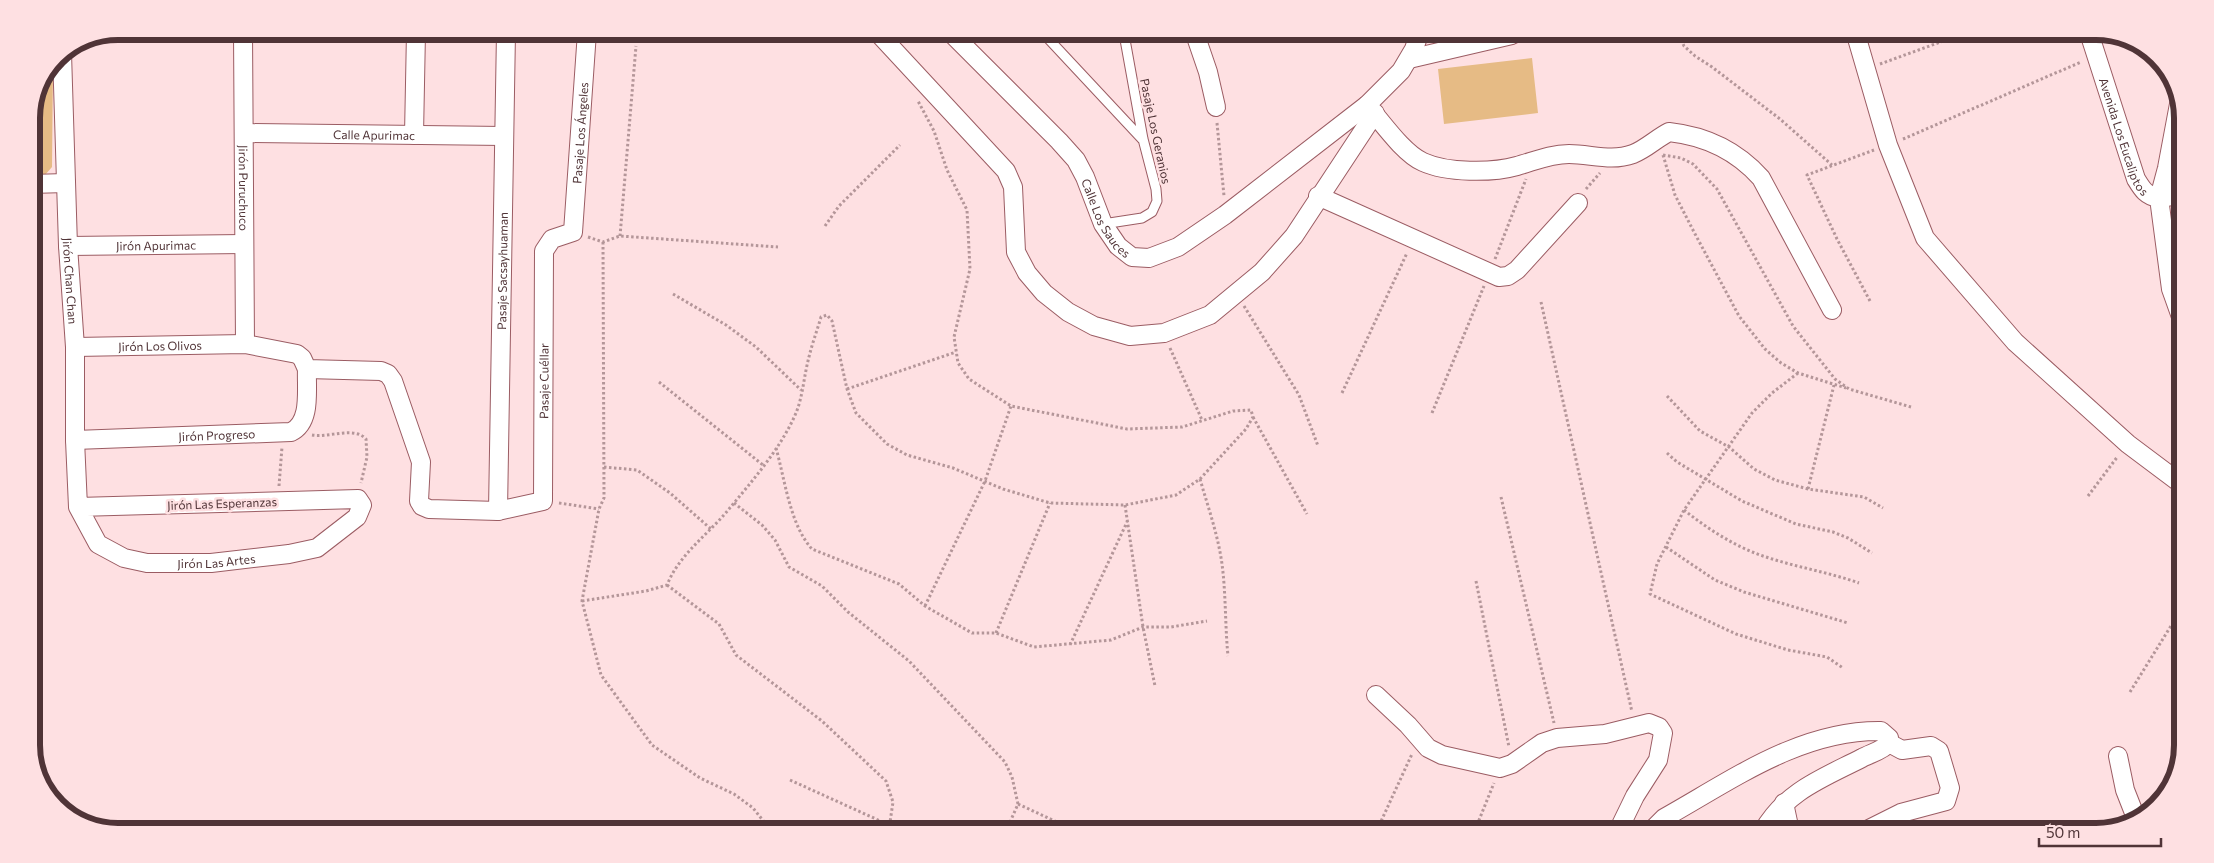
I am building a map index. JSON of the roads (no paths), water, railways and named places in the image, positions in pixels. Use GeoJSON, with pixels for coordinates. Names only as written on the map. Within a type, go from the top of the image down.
{"type":"FeatureCollection","features":[{"type":"Feature","properties":{"kind":"street","name":"Jirón Puruchuco"},"geometry":{"type":"LineString","coordinates":[[243,40],[245,344]]}},
{"type":"Feature","properties":{"kind":"street"},"geometry":{"type":"LineString","coordinates":[[414,135],[416,40]]}},
{"type":"Feature","properties":{"kind":"street","name":"Pasaje Sacsayhuaman"},"geometry":{"type":"LineString","coordinates":[[498,511],[506,40]]}},
{"type":"Feature","properties":{"kind":"street","name":"Pasaje Los Ángeles"},"geometry":{"type":"LineString","coordinates":[[574,232],[586,40]]}},
{"type":"Feature","properties":{"kind":"street"},"geometry":{"type":"LineString","coordinates":[[885,40],[1006,170],[1013,186],[1016,252],[1027,273],[1044,293],[1068,312],[1094,326],[1130,336],[1164,333],[1210,315],[1262,272],[1294,236],[1371,109],[1409,59],[1417,40]]}},
{"type":"Feature","properties":{"kind":"street","name":"Calle Los Sauces"},"geometry":{"type":"LineString","coordinates":[[958,40],[1059,140],[1076,160],[1085,177],[1103,224],[1118,246],[1132,256],[1149,258],[1178,247],[1371,109]]}},
{"type":"Feature","properties":{"kind":"street"},"geometry":{"type":"LineString","coordinates":[[1198,40],[1216,107]]}},
{"type":"Feature","properties":{"kind":"street"},"geometry":{"type":"LineString","coordinates":[[1409,59],[1487,40]]}},
{"type":"Feature","properties":{"kind":"street"},"geometry":{"type":"LineString","coordinates":[[1857,40],[1888,145],[1926,238],[2015,342],[2128,444],[2174,478]]}},
{"type":"Feature","properties":{"kind":"street","name":"Avenida Los Eucaliptos"},"geometry":{"type":"LineString","coordinates":[[2091,40],[2136,179],[2144,191],[2152,197],[2159,198],[2171,289],[2174,297]]}},
{"type":"Feature","properties":{"kind":"street","name":"Jirón Chan Chan"},"geometry":{"type":"LineString","coordinates":[[62,64],[68,246],[74,347],[78,508]]}},
{"type":"Feature","properties":{"kind":"street"},"geometry":{"type":"LineString","coordinates":[[1371,109],[1408,151],[1422,162],[1438,167],[1464,170],[1496,170],[1518,166],[1542,156],[1569,154],[1616,158],[1634,154],[1669,132],[1699,137],[1731,151],[1748,163],[1761,178],[1832,310]]}},
{"type":"Feature","properties":{"kind":"street"},"geometry":{"type":"LineString","coordinates":[[2174,131],[2159,198],[2174,194]]}},
{"type":"Feature","properties":{"kind":"street","name":"Calle Apurimac"},"geometry":{"type":"LineString","coordinates":[[244,134],[504,136]]}},
{"type":"Feature","properties":{"kind":"street"},"geometry":{"type":"LineString","coordinates":[[40,184],[66,183]]}},
{"type":"Feature","properties":{"kind":"street"},"geometry":{"type":"LineString","coordinates":[[1318,196],[1499,277],[1508,276],[1517,270],[1578,203]]}},
{"type":"Feature","properties":{"kind":"street","name":"Pasaje Cuéllar"},"geometry":{"type":"LineString","coordinates":[[498,511],[543,501],[544,251],[552,240],[574,232]]}},
{"type":"Feature","properties":{"kind":"street","name":"Jirón Apurimac"},"geometry":{"type":"LineString","coordinates":[[68,246],[244,244]]}},
{"type":"Feature","properties":{"kind":"street","name":"Jirón Los Olivos"},"geometry":{"type":"LineString","coordinates":[[74,347],[245,344],[297,354],[302,358],[307,369]]}},
{"type":"Feature","properties":{"kind":"street"},"geometry":{"type":"LineString","coordinates":[[307,369],[382,371],[388,374],[404,408],[421,462],[419,501],[422,506],[429,509],[498,511]]}},
{"type":"Feature","properties":{"kind":"street","name":"Jirón Progreso"},"geometry":{"type":"LineString","coordinates":[[75,440],[287,432],[300,428],[305,418],[307,369]]}},
{"type":"Feature","properties":{"kind":"street","name":"Jirón Las Esperanzas"},"geometry":{"type":"LineString","coordinates":[[78,508],[278,501],[360,502]]}},
{"type":"Feature","properties":{"kind":"street","name":"Jirón Las Artes"},"geometry":{"type":"LineString","coordinates":[[78,508],[98,544],[124,558],[147,563],[211,563],[289,554],[317,548],[357,517],[360,502]]}},
{"type":"Feature","properties":{"kind":"street"},"geometry":{"type":"LineString","coordinates":[[1376,695],[1408,725],[1419,740],[1428,748],[1442,755],[1506,766],[1542,743],[1557,738],[1606,734],[1649,723],[1660,727],[1663,733],[1658,760],[1635,796],[1622,823]]}},
{"type":"Feature","properties":{"kind":"street"},"geometry":{"type":"LineString","coordinates":[[1659,823],[1664,818],[1726,781],[1767,760],[1827,737],[1862,731],[1881,731],[1889,738],[1889,743],[1885,748],[1871,753],[1803,788],[1784,803],[1769,823]]}},
{"type":"Feature","properties":{"kind":"street"},"geometry":{"type":"LineString","coordinates":[[1881,823],[1901,813],[1946,801],[1950,788],[1940,752],[1936,748],[1926,745],[1902,750],[1889,743]]}},
{"type":"Feature","properties":{"kind":"street"},"geometry":{"type":"LineString","coordinates":[[2118,756],[2125,790],[2134,813]]}},
{"type":"Feature","properties":{"kind":"street"},"geometry":{"type":"LineString","coordinates":[[1784,803],[1788,823]]}},
{"type":"Feature","properties":{"kind":"lane"},"geometry":{"type":"LineString","coordinates":[[1050,40],[1143,140]]}},
{"type":"Feature","properties":{"kind":"lane","name":"Pasaje Los Geranios"},"geometry":{"type":"LineString","coordinates":[[1103,224],[1142,218],[1152,212],[1157,201],[1156,189],[1143,140],[1125,40]]}}]}
